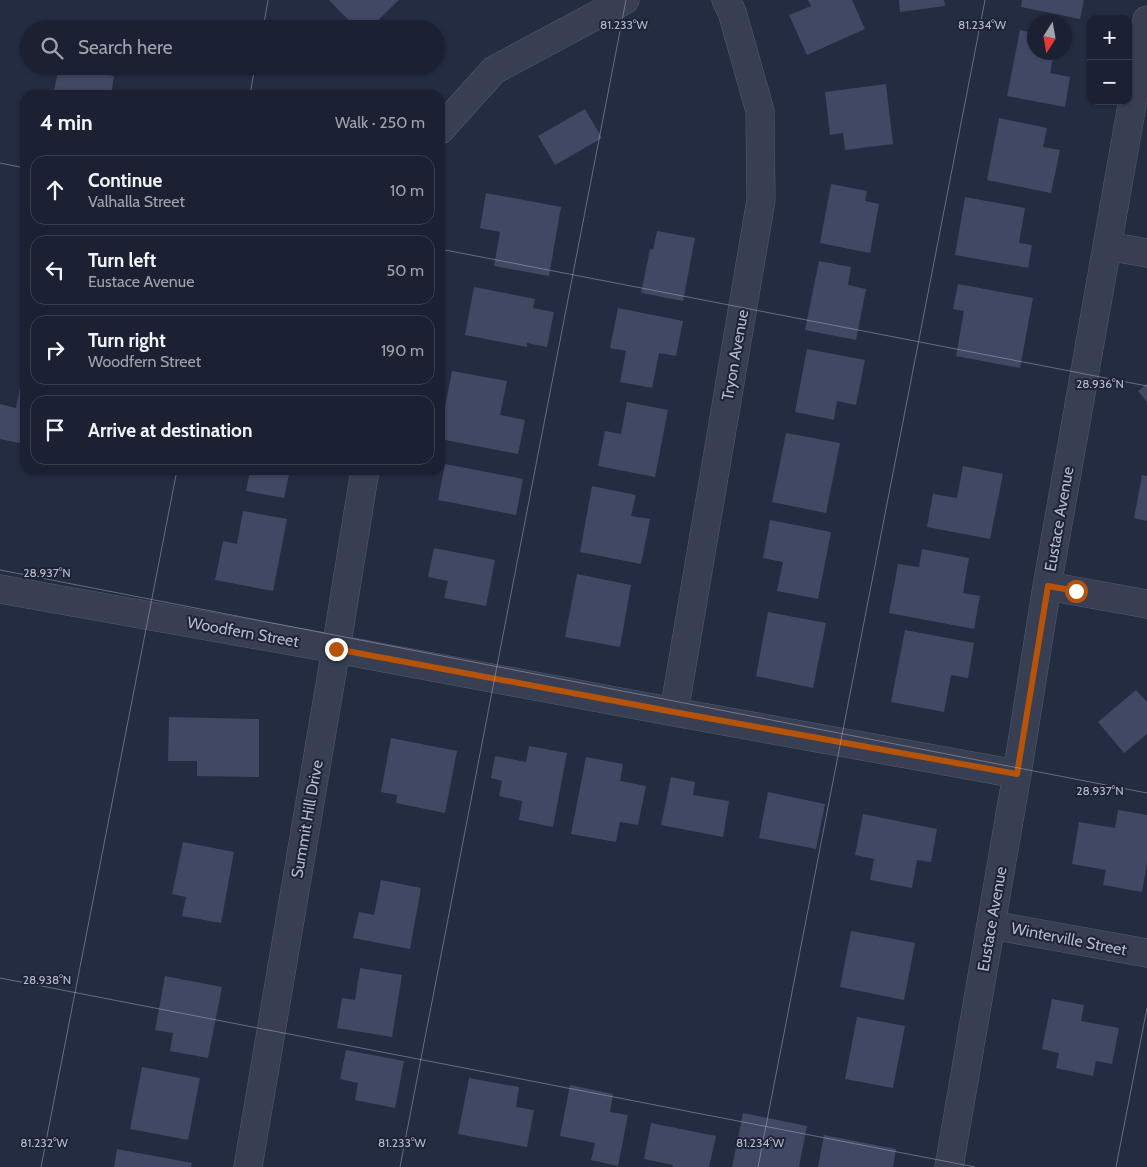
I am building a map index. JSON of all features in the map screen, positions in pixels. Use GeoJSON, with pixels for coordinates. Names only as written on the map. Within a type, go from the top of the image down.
{"type":"FeatureCollection","features":[{"type":"Feature","properties":{"kind":"street"},"geometry":{"type":"LineString","coordinates":[[445,124],[494,70],[626,0]]}},
{"type":"Feature","properties":{"kind":"street","name":"Tryon Avenue"},"geometry":{"type":"LineString","coordinates":[[674,712],[761,200],[760,112],[732,12],[726,0]]}},
{"type":"Feature","properties":{"kind":"street","name":"Eustace Avenue"},"geometry":{"type":"LineString","coordinates":[[949,1167],[1147,20]]}},
{"type":"Feature","properties":{"kind":"street"},"geometry":{"type":"LineString","coordinates":[[1107,246],[1147,253]]}},
{"type":"Feature","properties":{"kind":"street","name":"Summit Hill Drive"},"geometry":{"type":"LineString","coordinates":[[255,1166],[364,475]]}},
{"type":"Feature","properties":{"kind":"street"},"geometry":{"type":"LineString","coordinates":[[1048,586],[1147,604]]}},
{"type":"Feature","properties":{"kind":"street","name":"Woodfern Street"},"geometry":{"type":"LineString","coordinates":[[0,589],[1017,774]]}},
{"type":"Feature","properties":{"kind":"street","name":"Winterville Street"},"geometry":{"type":"LineString","coordinates":[[991,924],[1147,954]]}},
{"type":"Feature","properties":{"kind":"building"},"geometry":{"type":"Polygon","coordinates":[[[329,0],[399,0],[378,20],[348,20],[329,0]]]}},
{"type":"Feature","properties":{"kind":"building"},"geometry":{"type":"Polygon","coordinates":[[[808,0],[852,0],[865,29],[807,55],[789,15],[811,6],[808,0]]]}},
{"type":"Feature","properties":{"kind":"building"},"geometry":{"type":"Polygon","coordinates":[[[899,0],[944,0],[945,6],[900,12],[899,0]]]}},
{"type":"Feature","properties":{"kind":"building"},"geometry":{"type":"Polygon","coordinates":[[[1022,0],[1084,0],[1080,19],[1072,17],[1072,15],[1060,15],[1021,7],[1022,0]]]}},
{"type":"Feature","properties":{"kind":"building"},"geometry":{"type":"Polygon","coordinates":[[[1020,30],[1027,32],[1027,60],[1052,60],[1050,73],[1070,77],[1065,107],[1007,96],[1020,30]]]}},
{"type":"Feature","properties":{"kind":"building"},"geometry":{"type":"Polygon","coordinates":[[[57,75],[114,76],[112,90],[54,90],[57,75]]]}},
{"type":"Feature","properties":{"kind":"building"},"geometry":{"type":"Polygon","coordinates":[[[886,84],[893,144],[845,150],[843,133],[830,135],[825,92],[886,84]]]}},
{"type":"Feature","properties":{"kind":"building"},"geometry":{"type":"Polygon","coordinates":[[[585,109],[602,138],[555,165],[538,136],[585,109]]]}},
{"type":"Feature","properties":{"kind":"building"},"geometry":{"type":"Polygon","coordinates":[[[999,118],[1047,128],[1043,147],[1060,150],[1051,193],[987,180],[999,118]]]}},
{"type":"Feature","properties":{"kind":"building"},"geometry":{"type":"Polygon","coordinates":[[[831,184],[867,191],[865,201],[879,204],[870,253],[820,243],[831,184]]]}},
{"type":"Feature","properties":{"kind":"building"},"geometry":{"type":"Polygon","coordinates":[[[486,193],[561,207],[549,276],[494,266],[500,232],[480,228],[486,193]]]}},
{"type":"Feature","properties":{"kind":"building"},"geometry":{"type":"Polygon","coordinates":[[[965,197],[1025,208],[1019,243],[1032,245],[1028,268],[955,255],[965,197]]]}},
{"type":"Feature","properties":{"kind":"building"},"geometry":{"type":"Polygon","coordinates":[[[657,231],[695,238],[683,301],[641,293],[650,249],[653,250],[657,231]]]}},
{"type":"Feature","properties":{"kind":"building"},"geometry":{"type":"Polygon","coordinates":[[[819,261],[851,267],[848,285],[866,289],[856,340],[805,330],[819,261]]]}},
{"type":"Feature","properties":{"kind":"building"},"geometry":{"type":"Polygon","coordinates":[[[958,284],[1033,298],[1020,368],[956,356],[964,311],[953,309],[958,284]]]}},
{"type":"Feature","properties":{"kind":"building"},"geometry":{"type":"Polygon","coordinates":[[[474,287],[535,299],[533,308],[554,312],[547,347],[527,343],[527,347],[465,335],[474,287]]]}},
{"type":"Feature","properties":{"kind":"building"},"geometry":{"type":"Polygon","coordinates":[[[618,308],[683,321],[676,356],[659,353],[652,388],[620,382],[626,351],[610,348],[618,308]]]}},
{"type":"Feature","properties":{"kind":"building"},"geometry":{"type":"Polygon","coordinates":[[[807,349],[865,360],[856,405],[837,401],[834,420],[795,412],[807,349]]]}},
{"type":"Feature","properties":{"kind":"building"},"geometry":{"type":"Polygon","coordinates":[[[452,371],[507,381],[500,415],[525,420],[518,454],[445,440],[445,407],[452,371]]]}},
{"type":"Feature","properties":{"kind":"building"},"geometry":{"type":"Polygon","coordinates":[[[1147,384],[1147,402],[1138,391],[1147,384]]]}},
{"type":"Feature","properties":{"kind":"building"},"geometry":{"type":"Polygon","coordinates":[[[20,387],[20,443],[0,439],[0,404],[16,408],[20,387]]]}},
{"type":"Feature","properties":{"kind":"building"},"geometry":{"type":"Polygon","coordinates":[[[627,402],[668,410],[655,477],[598,466],[605,431],[621,434],[627,402]]]}},
{"type":"Feature","properties":{"kind":"building"},"geometry":{"type":"Polygon","coordinates":[[[786,433],[840,443],[826,513],[772,502],[786,433]]]}},
{"type":"Feature","properties":{"kind":"building"},"geometry":{"type":"Polygon","coordinates":[[[445,464],[523,479],[516,515],[438,500],[443,475],[445,475],[445,464]]]}},
{"type":"Feature","properties":{"kind":"building"},"geometry":{"type":"Polygon","coordinates":[[[963,466],[1003,474],[990,539],[927,527],[933,494],[957,498],[963,466]]]}},
{"type":"Feature","properties":{"kind":"building"},"geometry":{"type":"Polygon","coordinates":[[[249,475],[289,475],[284,498],[246,491],[249,475]]]}},
{"type":"Feature","properties":{"kind":"building"},"geometry":{"type":"Polygon","coordinates":[[[1142,475],[1147,476],[1147,521],[1134,518],[1142,475]]]}},
{"type":"Feature","properties":{"kind":"building"},"geometry":{"type":"Polygon","coordinates":[[[592,486],[636,495],[631,516],[650,519],[641,564],[580,552],[592,486]]]}},
{"type":"Feature","properties":{"kind":"building"},"geometry":{"type":"Polygon","coordinates":[[[243,511],[287,519],[273,591],[215,580],[223,541],[237,544],[243,511]]]}},
{"type":"Feature","properties":{"kind":"building"},"geometry":{"type":"Polygon","coordinates":[[[770,520],[831,532],[818,599],[777,591],[783,562],[763,558],[770,520]]]}},
{"type":"Feature","properties":{"kind":"building"},"geometry":{"type":"Polygon","coordinates":[[[434,548],[495,560],[486,606],[444,598],[448,581],[428,577],[434,548]]]}},
{"type":"Feature","properties":{"kind":"building"},"geometry":{"type":"Polygon","coordinates":[[[922,549],[969,558],[963,593],[980,596],[974,629],[889,613],[898,564],[919,567],[922,549]]]}},
{"type":"Feature","properties":{"kind":"building"},"geometry":{"type":"Polygon","coordinates":[[[577,574],[631,585],[620,647],[565,637],[577,574]]]}},
{"type":"Feature","properties":{"kind":"building"},"geometry":{"type":"Polygon","coordinates":[[[768,612],[826,623],[813,688],[756,676],[768,612]]]}},
{"type":"Feature","properties":{"kind":"building"},"geometry":{"type":"Polygon","coordinates":[[[905,630],[974,643],[968,678],[951,675],[944,712],[891,702],[905,630]]]}},
{"type":"Feature","properties":{"kind":"building"},"geometry":{"type":"Polygon","coordinates":[[[1136,690],[1147,702],[1147,734],[1124,753],[1098,722],[1136,690]]]}},
{"type":"Feature","properties":{"kind":"building"},"geometry":{"type":"Polygon","coordinates":[[[169,717],[259,719],[259,777],[197,776],[197,761],[168,761],[169,717]]]}},
{"type":"Feature","properties":{"kind":"building"},"geometry":{"type":"Polygon","coordinates":[[[391,738],[457,751],[445,813],[396,803],[397,795],[381,792],[391,738]]]}},
{"type":"Feature","properties":{"kind":"building"},"geometry":{"type":"Polygon","coordinates":[[[529,746],[567,753],[553,827],[519,820],[522,801],[499,796],[502,781],[491,778],[495,756],[526,762],[529,746]]]}},
{"type":"Feature","properties":{"kind":"building"},"geometry":{"type":"Polygon","coordinates":[[[586,757],[623,764],[620,781],[646,786],[638,825],[620,822],[616,842],[571,834],[586,757]]]}},
{"type":"Feature","properties":{"kind":"building"},"geometry":{"type":"Polygon","coordinates":[[[671,777],[695,782],[693,795],[729,801],[723,837],[661,825],[671,777]]]}},
{"type":"Feature","properties":{"kind":"building"},"geometry":{"type":"Polygon","coordinates":[[[768,792],[825,804],[816,849],[759,838],[768,792]]]}},
{"type":"Feature","properties":{"kind":"building"},"geometry":{"type":"Polygon","coordinates":[[[1118,810],[1147,815],[1147,863],[1142,892],[1103,885],[1106,870],[1072,864],[1079,822],[1115,828],[1118,810]]]}},
{"type":"Feature","properties":{"kind":"building"},"geometry":{"type":"Polygon","coordinates":[[[863,814],[937,829],[931,862],[917,860],[912,888],[870,880],[874,859],[855,855],[863,814]]]}},
{"type":"Feature","properties":{"kind":"building"},"geometry":{"type":"Polygon","coordinates":[[[183,842],[234,852],[221,923],[182,916],[186,897],[172,894],[183,842]]]}},
{"type":"Feature","properties":{"kind":"building"},"geometry":{"type":"Polygon","coordinates":[[[381,880],[421,888],[410,949],[353,938],[359,912],[374,915],[381,880]]]}},
{"type":"Feature","properties":{"kind":"building"},"geometry":{"type":"Polygon","coordinates":[[[851,931],[915,943],[904,1000],[840,987],[851,931]]]}},
{"type":"Feature","properties":{"kind":"building"},"geometry":{"type":"Polygon","coordinates":[[[360,968],[402,975],[392,1037],[337,1028],[342,998],[355,1000],[360,968]]]}},
{"type":"Feature","properties":{"kind":"building"},"geometry":{"type":"Polygon","coordinates":[[[165,976],[222,987],[208,1058],[170,1051],[173,1033],[155,1030],[165,976]]]}},
{"type":"Feature","properties":{"kind":"building"},"geometry":{"type":"Polygon","coordinates":[[[1052,999],[1084,1005],[1081,1021],[1119,1028],[1112,1064],[1096,1061],[1093,1076],[1056,1068],[1059,1053],[1042,1049],[1052,999]]]}},
{"type":"Feature","properties":{"kind":"building"},"geometry":{"type":"Polygon","coordinates":[[[857,1017],[905,1026],[893,1088],[845,1079],[857,1017]]]}},
{"type":"Feature","properties":{"kind":"building"},"geometry":{"type":"Polygon","coordinates":[[[346,1050],[404,1061],[395,1108],[355,1100],[358,1083],[340,1079],[346,1050]]]}},
{"type":"Feature","properties":{"kind":"building"},"geometry":{"type":"Polygon","coordinates":[[[142,1067],[200,1078],[188,1140],[130,1129],[142,1067]]]}},
{"type":"Feature","properties":{"kind":"building"},"geometry":{"type":"Polygon","coordinates":[[[469,1078],[519,1087],[516,1107],[534,1110],[527,1147],[458,1134],[469,1078]]]}},
{"type":"Feature","properties":{"kind":"building"},"geometry":{"type":"Polygon","coordinates":[[[570,1085],[613,1094],[610,1112],[628,1115],[618,1166],[591,1160],[595,1143],[560,1136],[570,1085]]]}},
{"type":"Feature","properties":{"kind":"building"},"geometry":{"type":"Polygon","coordinates":[[[743,1113],[807,1126],[799,1167],[732,1167],[743,1113]]]}},
{"type":"Feature","properties":{"kind":"building"},"geometry":{"type":"Polygon","coordinates":[[[651,1123],[716,1136],[709,1167],[673,1167],[673,1165],[644,1159],[651,1123]]]}},
{"type":"Feature","properties":{"kind":"building"},"geometry":{"type":"Polygon","coordinates":[[[824,1135],[896,1149],[893,1167],[818,1167],[824,1135]]]}},
{"type":"Feature","properties":{"kind":"building"},"geometry":{"type":"Polygon","coordinates":[[[117,1149],[192,1163],[191,1167],[114,1167],[117,1149]]]}},
{"type":"Feature","properties":{"kind":"route"},"geometry":{"type":"LineString","coordinates":[[336,649],[1017,774],[1048,586],[1076,591]]}}]}
